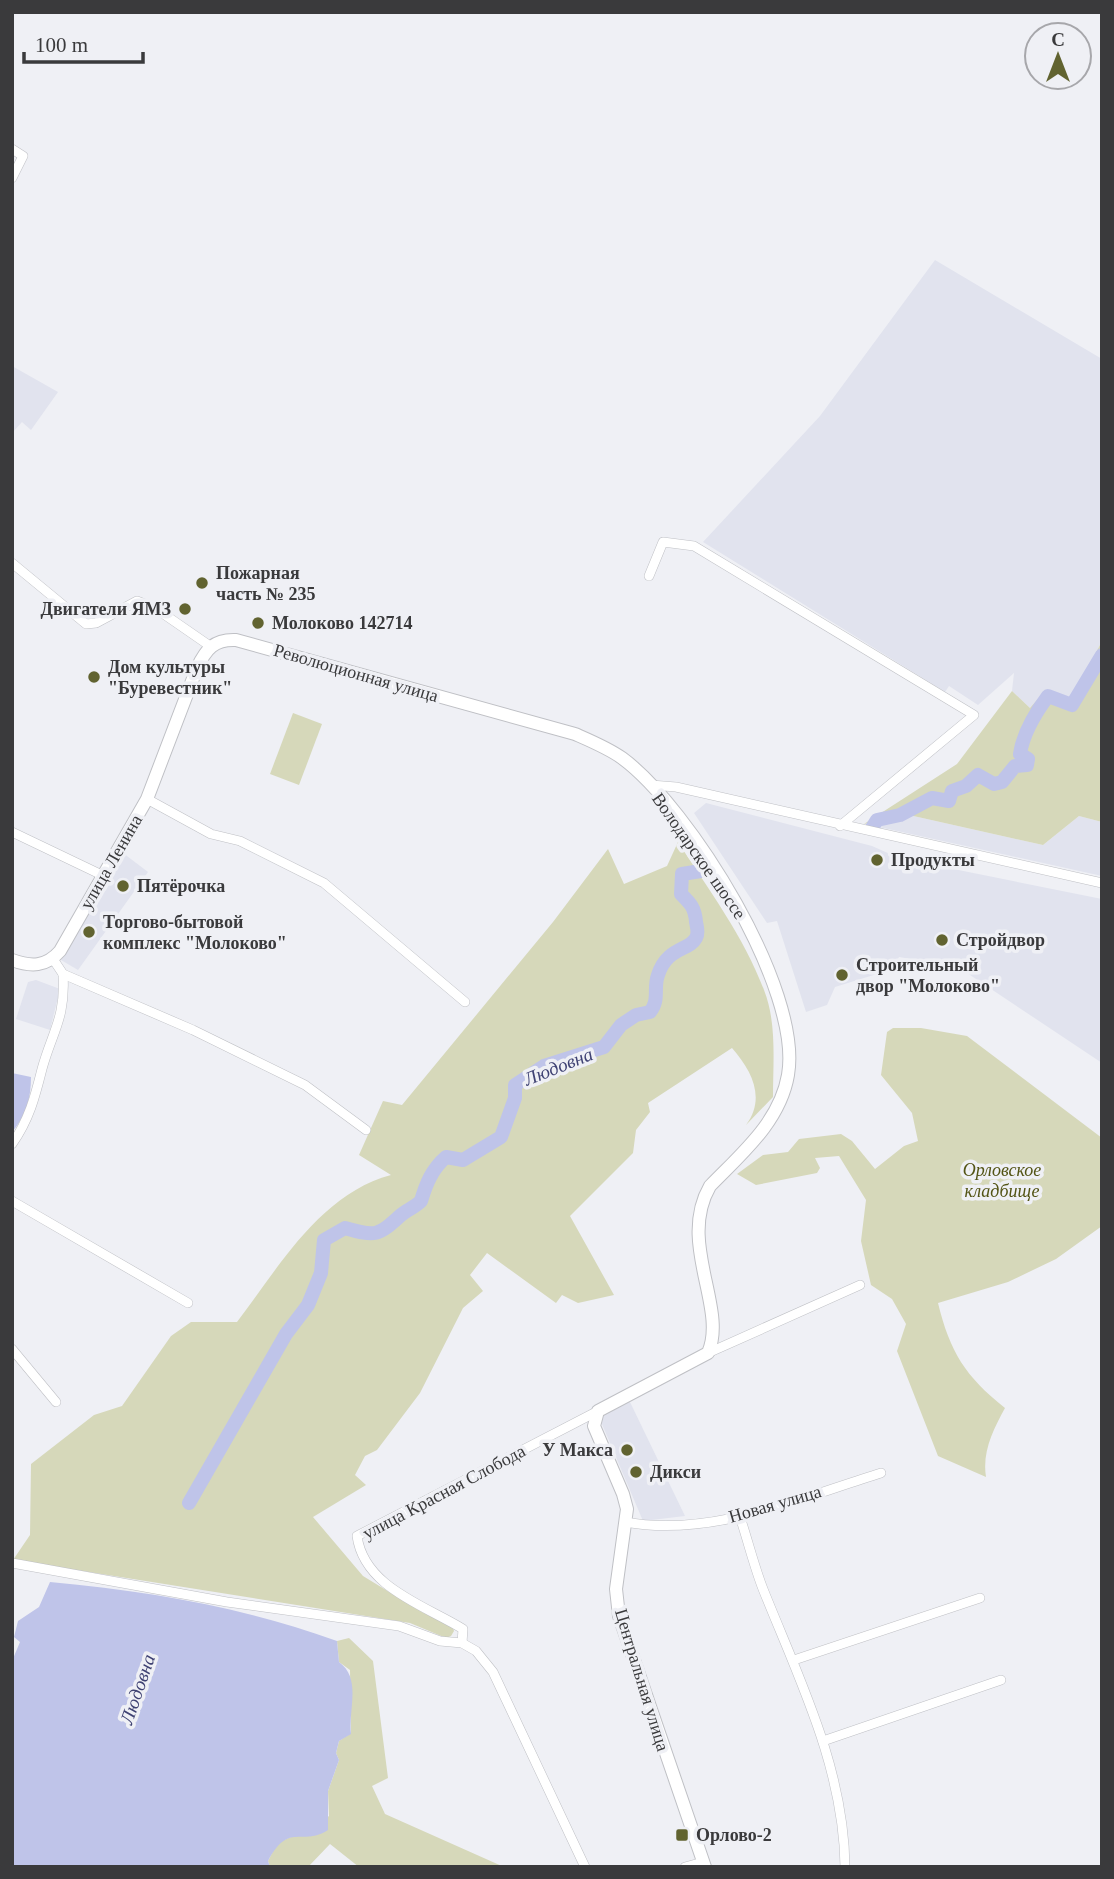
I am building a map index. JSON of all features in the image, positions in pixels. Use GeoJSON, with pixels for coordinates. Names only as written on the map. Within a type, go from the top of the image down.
{"type":"FeatureCollection","features":[{"type":"Feature","properties":{"kind":"main road","name":"Революционная улица"},"geometry":{"type":"LineString","coordinates":[[210,646],[217,641],[236,640],[575,734],[623,759],[649,785]]}},
{"type":"Feature","properties":{"kind":"main road"},"geometry":{"type":"LineString","coordinates":[[147,799],[197,668],[210,646]]}},
{"type":"Feature","properties":{"kind":"main road","name":"Володарское шоссе"},"geometry":{"type":"LineString","coordinates":[[649,785],[689,834],[748,925],[779,998],[788,1045],[789,1073],[782,1097],[768,1124],[710,1186],[704,1197],[698,1239],[712,1337],[708,1353]]}},
{"type":"Feature","properties":{"kind":"main road","name":"улица Ленина"},"geometry":{"type":"LineString","coordinates":[[52,959],[104,876],[147,799]]}},
{"type":"Feature","properties":{"kind":"main road"},"geometry":{"type":"LineString","coordinates":[[12,960],[40,965],[52,959]]}},
{"type":"Feature","properties":{"kind":"main road"},"geometry":{"type":"LineString","coordinates":[[598,1410],[708,1353]]}},
{"type":"Feature","properties":{"kind":"main road","name":"Центральная улица"},"geometry":{"type":"LineString","coordinates":[[598,1410],[594,1426],[623,1494],[626,1509],[616,1589],[619,1616],[704,1865]]}},
{"type":"Feature","properties":{"kind":"street"},"geometry":{"type":"LineString","coordinates":[[12,149],[23,156],[12,178]]}},
{"type":"Feature","properties":{"kind":"street"},"geometry":{"type":"LineString","coordinates":[[649,576],[663,542],[694,546],[974,715],[840,826]]}},
{"type":"Feature","properties":{"kind":"street"},"geometry":{"type":"LineString","coordinates":[[12,563],[86,624],[96,624],[137,601],[155,608],[210,646]]}},
{"type":"Feature","properties":{"kind":"street"},"geometry":{"type":"LineString","coordinates":[[649,785],[676,787],[1102,883]]}},
{"type":"Feature","properties":{"kind":"street"},"geometry":{"type":"LineString","coordinates":[[147,799],[211,834],[240,841],[324,883],[465,1002]]}},
{"type":"Feature","properties":{"kind":"street"},"geometry":{"type":"LineString","coordinates":[[12,832],[104,876]]}},
{"type":"Feature","properties":{"kind":"street"},"geometry":{"type":"LineString","coordinates":[[52,959],[63,974],[192,1030],[304,1085],[366,1130]]}},
{"type":"Feature","properties":{"kind":"street"},"geometry":{"type":"LineString","coordinates":[[12,1144],[29,1117],[42,1067],[57,1031],[64,995],[63,974]]}},
{"type":"Feature","properties":{"kind":"street"},"geometry":{"type":"LineString","coordinates":[[12,1201],[188,1303]]}},
{"type":"Feature","properties":{"kind":"street"},"geometry":{"type":"LineString","coordinates":[[708,1353],[860,1285]]}},
{"type":"Feature","properties":{"kind":"street"},"geometry":{"type":"LineString","coordinates":[[12,1349],[56,1402]]}},
{"type":"Feature","properties":{"kind":"street","name":"улица Красная Слобода"},"geometry":{"type":"LineString","coordinates":[[462,1643],[463,1629],[419,1607],[382,1580],[359,1554],[356,1536],[598,1410]]}},
{"type":"Feature","properties":{"kind":"street","name":"Новая улица"},"geometry":{"type":"LineString","coordinates":[[625,1522],[649,1527],[740,1517],[881,1473]]}},
{"type":"Feature","properties":{"kind":"street"},"geometry":{"type":"LineString","coordinates":[[740,1517],[762,1587],[794,1660],[823,1741],[838,1801],[845,1867]]}},
{"type":"Feature","properties":{"kind":"street"},"geometry":{"type":"LineString","coordinates":[[12,1563],[227,1602],[398,1626],[440,1641],[462,1643],[476,1651],[493,1672],[585,1867]]}},
{"type":"Feature","properties":{"kind":"street"},"geometry":{"type":"LineString","coordinates":[[794,1660],[980,1598]]}},
{"type":"Feature","properties":{"kind":"street"},"geometry":{"type":"LineString","coordinates":[[823,1741],[1001,1680]]}},
{"type":"Feature","properties":{"kind":"street"},"geometry":{"type":"LineString","coordinates":[[685,1867],[704,1865]]}},
{"type":"Feature","properties":{"kind":"shaded area"},"geometry":{"type":"Polygon","coordinates":[[[935,260],[1102,359],[1102,641],[1070,702],[1030,708],[1012,691],[1014,673],[978,705],[949,686],[945,692],[703,542],[820,416],[935,260]]]}},
{"type":"Feature","properties":{"kind":"shaded area"},"geometry":{"type":"Polygon","coordinates":[[[12,366],[58,392],[31,430],[22,422],[12,433],[12,366]]]}},
{"type":"Feature","properties":{"kind":"shaded area","name":"Стройдвор"},"geometry":{"type":"Polygon","coordinates":[[[706,803],[872,846],[899,858],[1102,899],[1102,1063],[958,967],[899,957],[893,969],[835,987],[827,1005],[806,1012],[777,921],[767,923],[694,813],[706,803]]]}},
{"type":"Feature","properties":{"kind":"shaded area"},"geometry":{"type":"Polygon","coordinates":[[[909,815],[1043,845],[1079,816],[1102,822],[1102,876],[879,827],[881,821],[909,815]]]}},
{"type":"Feature","properties":{"kind":"shaded area"},"geometry":{"type":"Polygon","coordinates":[[[123,853],[148,872],[78,970],[61,960],[123,853]]]}},
{"type":"Feature","properties":{"kind":"shaded area"},"geometry":{"type":"Polygon","coordinates":[[[36,980],[60,989],[50,1030],[16,1019],[28,982],[36,980]]]}},
{"type":"Feature","properties":{"kind":"shaded area"},"geometry":{"type":"Polygon","coordinates":[[[630,1402],[685,1516],[643,1521],[599,1417],[630,1402]]]}},
{"type":"Feature","properties":{"kind":"green space"},"geometry":{"type":"Polygon","coordinates":[[[1102,641],[1102,822],[1079,816],[1043,845],[909,815],[864,824],[957,764],[1012,691],[1030,708],[1046,690],[1070,702],[1102,641]]]}},
{"type":"Feature","properties":{"kind":"green space"},"geometry":{"type":"Polygon","coordinates":[[[293,713],[322,724],[299,785],[270,774],[293,713]]]}},
{"type":"Feature","properties":{"kind":"green space"},"geometry":{"type":"Polygon","coordinates":[[[678,842],[736,933],[764,990],[773,1029],[773,1097],[746,1125],[752,1115],[756,1095],[750,1075],[732,1048],[648,1103],[650,1112],[636,1130],[633,1153],[570,1216],[614,1295],[578,1303],[562,1295],[556,1303],[487,1253],[470,1275],[483,1291],[463,1308],[420,1393],[377,1450],[365,1456],[355,1475],[366,1485],[313,1517],[363,1576],[422,1612],[452,1625],[454,1631],[451,1636],[446,1638],[410,1623],[13,1560],[30,1535],[31,1464],[94,1415],[122,1406],[171,1336],[191,1322],[237,1322],[285,1256],[322,1215],[343,1198],[391,1175],[359,1155],[383,1101],[402,1105],[553,922],[608,849],[624,884],[667,866],[678,842]]]}},
{"type":"Feature","properties":{"kind":"green space","name":"Орловское кладбище"},"geometry":{"type":"Polygon","coordinates":[[[893,1028],[921,1028],[967,1036],[1102,1138],[1102,1226],[1056,1259],[1008,1282],[938,1303],[948,1336],[961,1362],[979,1385],[1005,1408],[987,1450],[986,1477],[938,1456],[897,1351],[906,1324],[892,1299],[871,1285],[861,1241],[866,1200],[839,1156],[815,1158],[820,1168],[817,1173],[756,1185],[737,1174],[763,1155],[788,1152],[799,1139],[841,1134],[852,1141],[875,1169],[904,1146],[918,1141],[912,1113],[881,1075],[887,1032],[893,1028]]]}},
{"type":"Feature","properties":{"kind":"green space"},"geometry":{"type":"Polygon","coordinates":[[[349,1638],[373,1661],[388,1778],[372,1786],[385,1814],[504,1867],[359,1867],[330,1844],[308,1867],[270,1867],[268,1861],[277,1843],[293,1836],[306,1835],[329,1816],[328,1791],[339,1760],[336,1753],[339,1741],[351,1733],[350,1670],[339,1662],[337,1641],[349,1638]]]}},
{"type":"Feature","properties":{"kind":"water"},"geometry":{"type":"Polygon","coordinates":[[[12,1073],[31,1077],[27,1106],[12,1132],[12,1073]]]}},
{"type":"Feature","properties":{"kind":"water"},"geometry":{"type":"Polygon","coordinates":[[[50,1582],[195,1602],[265,1618],[337,1641],[339,1662],[346,1669],[352,1686],[351,1734],[339,1741],[336,1753],[339,1760],[328,1791],[328,1830],[319,1835],[289,1838],[276,1849],[268,1861],[270,1867],[12,1867],[12,1661],[20,1642],[14,1637],[18,1621],[39,1607],[50,1582]]]}},
{"type":"Feature","properties":{"kind":"waterway","name":"Людовна"},"geometry":{"type":"LineString","coordinates":[[872,828],[877,820],[900,815],[932,798],[949,801],[952,791],[966,786],[978,775],[994,784],[1002,782],[1015,766],[1027,765],[1028,759],[1020,754],[1022,746],[1043,702],[1048,696],[1072,705],[1102,655]]}},
{"type":"Feature","properties":{"kind":"waterway","name":"Людовна"},"geometry":{"type":"LineString","coordinates":[[189,1503],[286,1334],[308,1305],[321,1273],[324,1240],[345,1228],[376,1233],[387,1227],[421,1201],[430,1177],[446,1157],[463,1160],[501,1137],[515,1098],[515,1085],[544,1066],[604,1047],[621,1025],[636,1015],[650,1012],[655,1003],[657,980],[662,966],[672,954],[693,942],[697,936],[693,910],[681,894],[682,874],[701,871]]}},
{"type":"Feature","properties":{"kind":"place","name":"Пожарная часть № 235"},"geometry":{"type":"Point","coordinates":[202,583]}},
{"type":"Feature","properties":{"kind":"place","name":"Двигатели ЯМЗ"},"geometry":{"type":"Point","coordinates":[185,609]}},
{"type":"Feature","properties":{"kind":"place","name":"Молоково 142714"},"geometry":{"type":"Point","coordinates":[258,623]}},
{"type":"Feature","properties":{"kind":"place","name":"Дом культуры \"Буревестник\""},"geometry":{"type":"Point","coordinates":[94,677]}},
{"type":"Feature","properties":{"kind":"place","name":"Продукты"},"geometry":{"type":"Point","coordinates":[877,860]}},
{"type":"Feature","properties":{"kind":"place","name":"Пятёрочка"},"geometry":{"type":"Point","coordinates":[123,886]}},
{"type":"Feature","properties":{"kind":"place","name":"Торгово-бытовой комплекс \"Молоково\""},"geometry":{"type":"Point","coordinates":[89,932]}},
{"type":"Feature","properties":{"kind":"place","name":"Стройдвор"},"geometry":{"type":"Point","coordinates":[942,940]}},
{"type":"Feature","properties":{"kind":"place","name":"Строительный двор \"Молоково\""},"geometry":{"type":"Point","coordinates":[842,975]}},
{"type":"Feature","properties":{"kind":"place","name":"У Макса"},"geometry":{"type":"Point","coordinates":[627,1450]}},
{"type":"Feature","properties":{"kind":"place","name":"Дикси"},"geometry":{"type":"Point","coordinates":[636,1472]}},
{"type":"Feature","properties":{"kind":"place","name":"Орлово-2"},"geometry":{"type":"Point","coordinates":[682,1835]}}]}
